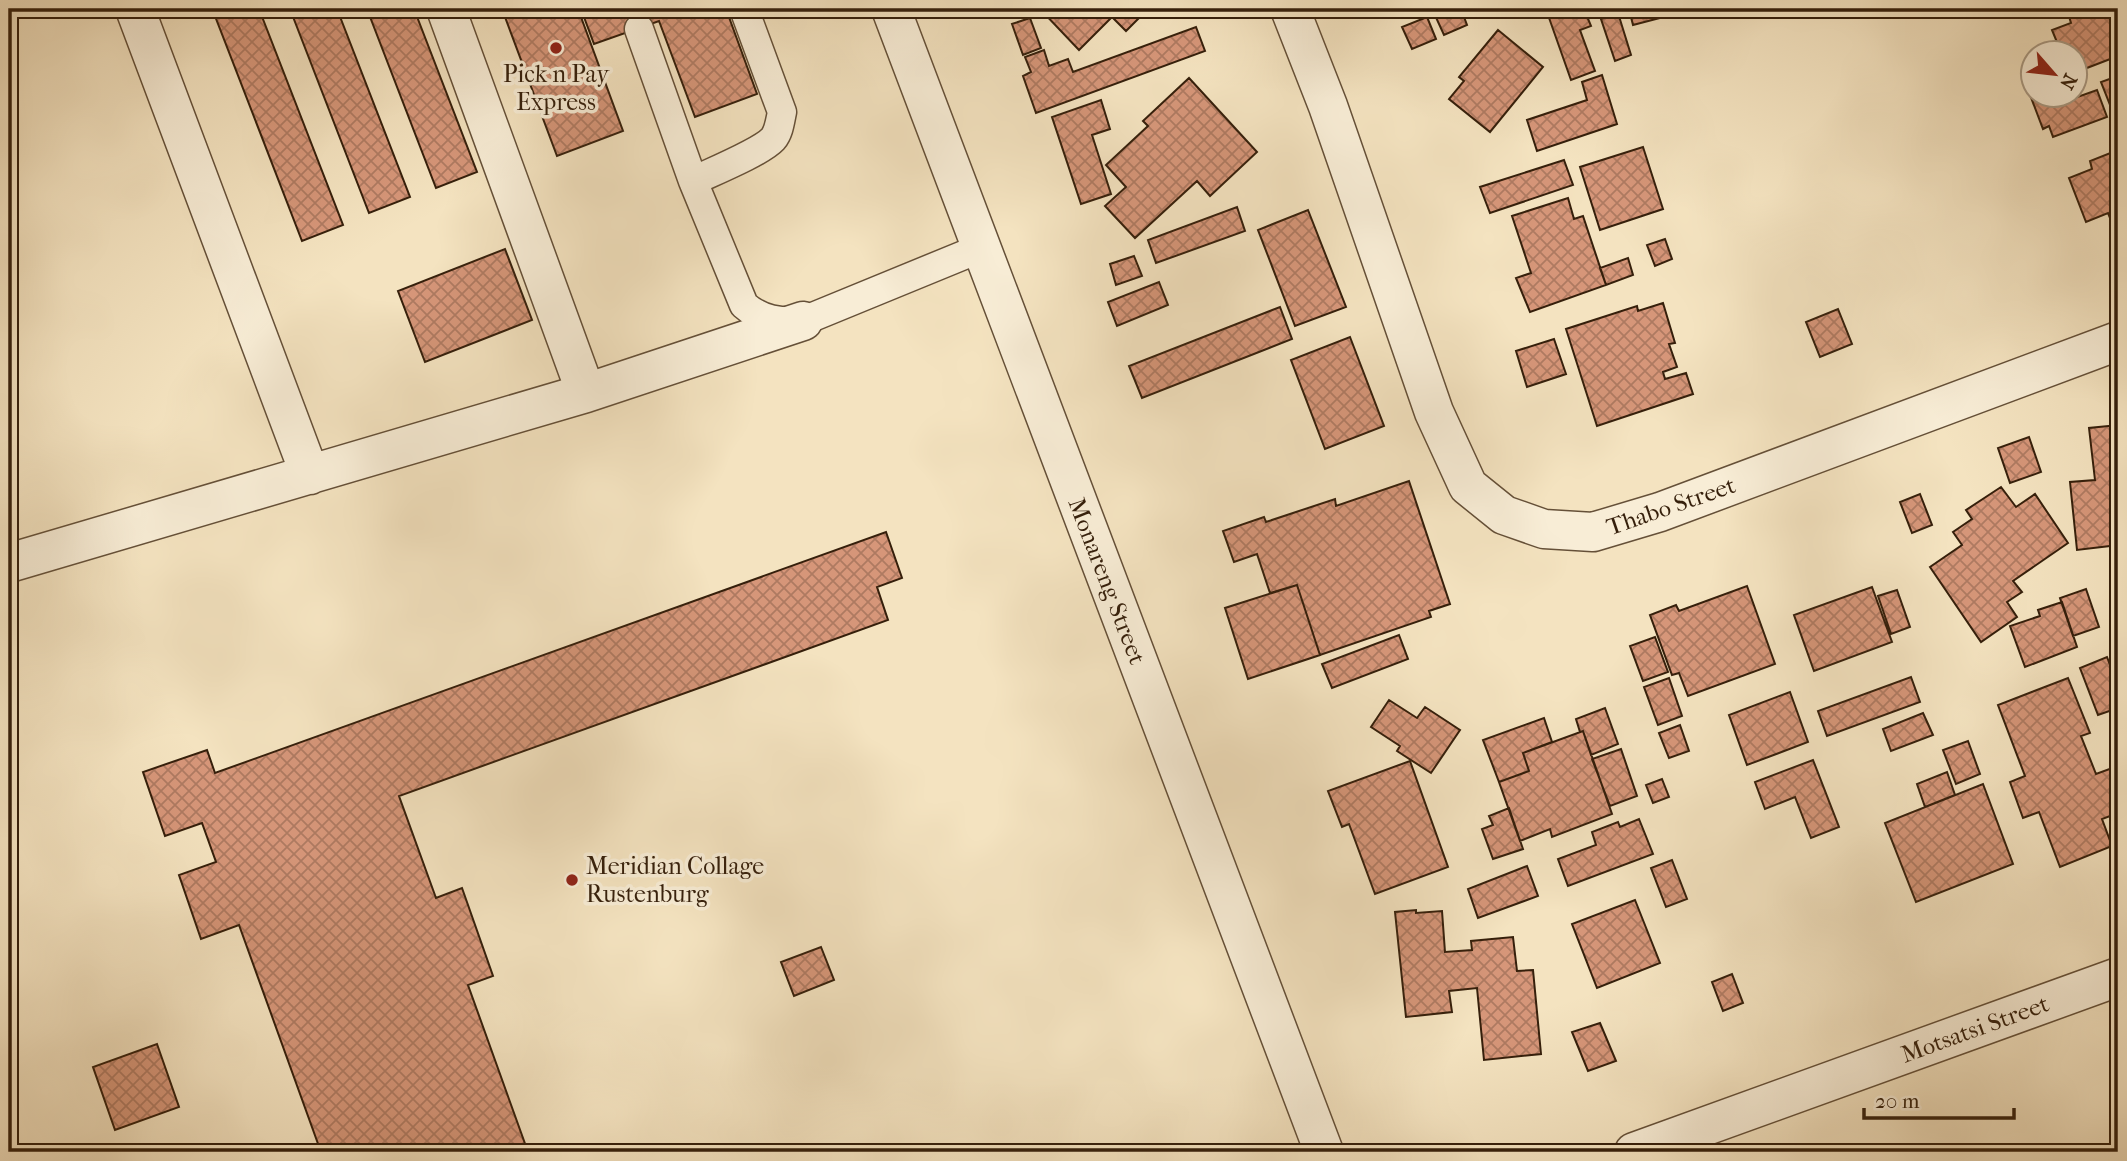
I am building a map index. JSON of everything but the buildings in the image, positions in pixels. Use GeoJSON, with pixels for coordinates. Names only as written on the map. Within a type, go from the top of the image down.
{"type":"FeatureCollection","features":[{"type":"Feature","properties":{"kind":"street"},"geometry":{"type":"LineString","coordinates":[[135,9],[310,475]]}},
{"type":"Feature","properties":{"kind":"street"},"geometry":{"type":"LineString","coordinates":[[446,9],[586,393]]}},
{"type":"Feature","properties":{"kind":"street","name":"Monareng Street"},"geometry":{"type":"LineString","coordinates":[[891,9],[1324,1152]]}},
{"type":"Feature","properties":{"kind":"street","name":"Thabo Street"},"geometry":{"type":"LineString","coordinates":[[1290,9],[1328,106],[1434,412],[1468,486],[1504,515],[1544,529],[1593,532],[1660,512],[2118,341]]}},
{"type":"Feature","properties":{"kind":"street"},"geometry":{"type":"LineString","coordinates":[[9,563],[586,393],[803,321]]}},
{"type":"Feature","properties":{"kind":"street","name":"Motsatsi Street"},"geometry":{"type":"LineString","coordinates":[[1634,1152],[2118,976]]}},
{"type":"Feature","properties":{"kind":"lane"},"geometry":{"type":"LineString","coordinates":[[693,181],[758,149],[774,138],[779,126],[782,112],[744,9]]}},
{"type":"Feature","properties":{"kind":"lane"},"geometry":{"type":"LineString","coordinates":[[639,29],[693,181],[744,304],[753,313],[770,320],[803,321],[981,248]]}},
{"type":"Feature","properties":{"kind":"place","name":"Pick n Pay Express"},"geometry":{"type":"Point","coordinates":[556,48]}},
{"type":"Feature","properties":{"kind":"place","name":"Meridian Collage Rustenburg"},"geometry":{"type":"Point","coordinates":[572,880]}}]}
